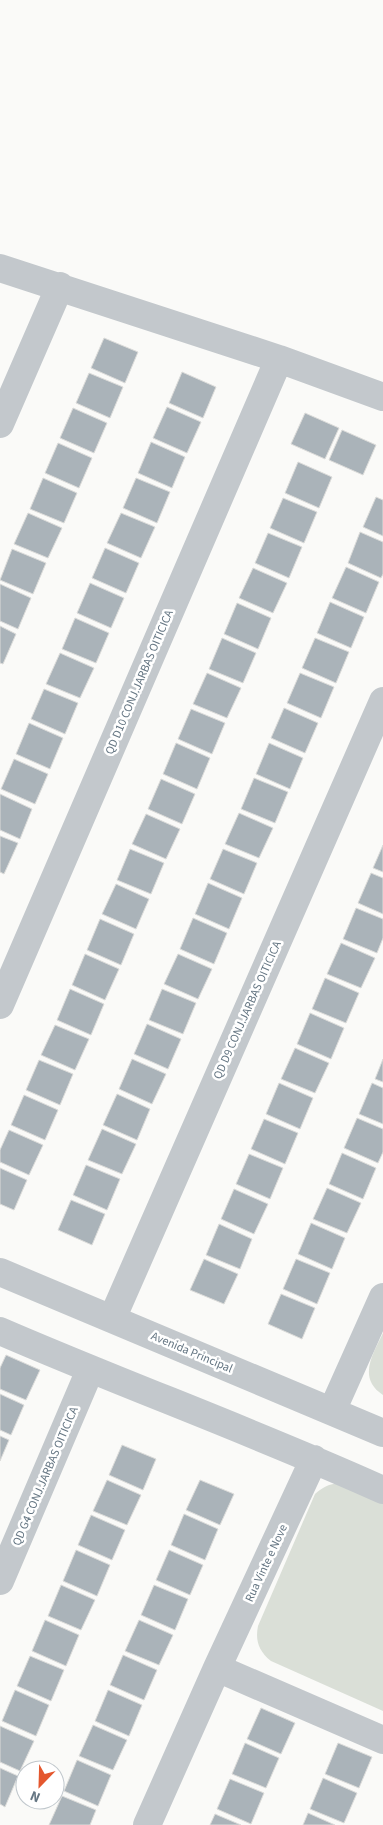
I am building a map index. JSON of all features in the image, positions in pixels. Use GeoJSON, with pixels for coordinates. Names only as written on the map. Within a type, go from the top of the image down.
{"type":"FeatureCollection","features":[{"type":"Feature","properties":{"kind":"street"},"geometry":{"type":"LineString","coordinates":[[0,268],[279,359],[383,397]]}},
{"type":"Feature","properties":{"kind":"street"},"geometry":{"type":"LineString","coordinates":[[0,424],[60,286]]}},
{"type":"Feature","properties":{"kind":"street","name":"QD D10 CONJ.JARBAS OITICICA"},"geometry":{"type":"LineString","coordinates":[[0,1005],[279,359]]}},
{"type":"Feature","properties":{"kind":"street","name":"QD D9 CONJ.JARBAS OITICICA"},"geometry":{"type":"LineString","coordinates":[[112,1319],[383,701]]}},
{"type":"Feature","properties":{"kind":"street","name":"Avenida Principal"},"geometry":{"type":"LineString","coordinates":[[0,1272],[383,1433]]}},
{"type":"Feature","properties":{"kind":"street"},"geometry":{"type":"LineString","coordinates":[[332,1411],[383,1297]]}},
{"type":"Feature","properties":{"kind":"street"},"geometry":{"type":"LineString","coordinates":[[0,1331],[90,1370],[314,1459],[383,1490]]}},
{"type":"Feature","properties":{"kind":"street","name":"QD G4 CONJ.JARBAS OITICICA"},"geometry":{"type":"LineString","coordinates":[[0,1581],[90,1370]]}},
{"type":"Feature","properties":{"kind":"street","name":"Rua Vinte e Nove"},"geometry":{"type":"LineString","coordinates":[[147,1825],[314,1459]]}},
{"type":"Feature","properties":{"kind":"street"},"geometry":{"type":"LineString","coordinates":[[217,1668],[383,1740]]}},
{"type":"Feature","properties":{"kind":"shaded area"},"geometry":{"type":"Polygon","coordinates":[[[383,1333],[383,1395],[375,1388],[369,1373],[372,1357],[383,1333]]]}},
{"type":"Feature","properties":{"kind":"shaded area"},"geometry":{"type":"Polygon","coordinates":[[[339,1483],[383,1499],[383,1711],[271,1661],[263,1653],[257,1636],[258,1626],[315,1494],[326,1486],[339,1483]]]}},
{"type":"Feature","properties":{"kind":"building"},"geometry":{"type":"Polygon","coordinates":[[[104,338],[138,352],[125,383],[91,368],[104,338]]]}},
{"type":"Feature","properties":{"kind":"building"},"geometry":{"type":"Polygon","coordinates":[[[182,372],[216,387],[203,418],[169,403],[182,372]]]}},
{"type":"Feature","properties":{"kind":"building"},"geometry":{"type":"Polygon","coordinates":[[[89,373],[123,387],[110,418],[76,403],[89,373]]]}},
{"type":"Feature","properties":{"kind":"building"},"geometry":{"type":"Polygon","coordinates":[[[167,407],[201,422],[187,453],[153,438],[167,407]]]}},
{"type":"Feature","properties":{"kind":"building"},"geometry":{"type":"Polygon","coordinates":[[[73,408],[107,423],[94,453],[60,438],[73,408]]]}},
{"type":"Feature","properties":{"kind":"building"},"geometry":{"type":"Polygon","coordinates":[[[305,413],[339,428],[325,459],[291,444],[305,413]]]}},
{"type":"Feature","properties":{"kind":"building"},"geometry":{"type":"Polygon","coordinates":[[[342,430],[376,445],[363,475],[329,460],[342,430]]]}},
{"type":"Feature","properties":{"kind":"building"},"geometry":{"type":"Polygon","coordinates":[[[151,442],[185,457],[172,488],[138,473],[151,442]]]}},
{"type":"Feature","properties":{"kind":"building"},"geometry":{"type":"Polygon","coordinates":[[[58,443],[92,458],[79,488],[45,473],[58,443]]]}},
{"type":"Feature","properties":{"kind":"building"},"geometry":{"type":"Polygon","coordinates":[[[298,462],[332,477],[319,508],[285,493],[298,462]]]}},
{"type":"Feature","properties":{"kind":"building"},"geometry":{"type":"Polygon","coordinates":[[[43,478],[77,493],[64,523],[30,509],[43,478]]]}},
{"type":"Feature","properties":{"kind":"building"},"geometry":{"type":"Polygon","coordinates":[[[136,478],[170,492],[157,523],[123,508],[136,478]]]}},
{"type":"Feature","properties":{"kind":"building"},"geometry":{"type":"Polygon","coordinates":[[[376,497],[383,500],[383,536],[363,527],[376,497]]]}},
{"type":"Feature","properties":{"kind":"building"},"geometry":{"type":"Polygon","coordinates":[[[283,498],[317,512],[304,543],[270,528],[283,498]]]}},
{"type":"Feature","properties":{"kind":"building"},"geometry":{"type":"Polygon","coordinates":[[[28,513],[62,528],[48,558],[14,544],[28,513]]]}},
{"type":"Feature","properties":{"kind":"building"},"geometry":{"type":"Polygon","coordinates":[[[121,513],[155,527],[141,558],[107,543],[121,513]]]}},
{"type":"Feature","properties":{"kind":"building"},"geometry":{"type":"Polygon","coordinates":[[[360,532],[383,542],[383,574],[381,578],[348,563],[360,532]]]}},
{"type":"Feature","properties":{"kind":"building"},"geometry":{"type":"Polygon","coordinates":[[[268,533],[302,547],[289,578],[255,563],[268,533]]]}},
{"type":"Feature","properties":{"kind":"building"},"geometry":{"type":"Polygon","coordinates":[[[105,548],[139,563],[126,593],[92,578],[105,548]]]}},
{"type":"Feature","properties":{"kind":"building"},"geometry":{"type":"Polygon","coordinates":[[[12,549],[46,563],[33,594],[0,580],[12,549]]]}},
{"type":"Feature","properties":{"kind":"building"},"geometry":{"type":"Polygon","coordinates":[[[346,567],[379,582],[366,613],[332,598],[346,567]]]}},
{"type":"Feature","properties":{"kind":"building"},"geometry":{"type":"Polygon","coordinates":[[[253,568],[287,583],[273,613],[239,598],[253,568]]]}},
{"type":"Feature","properties":{"kind":"building"},"geometry":{"type":"Polygon","coordinates":[[[90,583],[124,598],[111,628],[77,613],[90,583]]]}},
{"type":"Feature","properties":{"kind":"building"},"geometry":{"type":"Polygon","coordinates":[[[0,584],[31,598],[18,629],[0,621],[0,584]]]}},
{"type":"Feature","properties":{"kind":"building"},"geometry":{"type":"Polygon","coordinates":[[[330,602],[364,617],[351,648],[317,633],[330,602]]]}},
{"type":"Feature","properties":{"kind":"building"},"geometry":{"type":"Polygon","coordinates":[[[237,603],[271,618],[258,649],[224,634],[237,603]]]}},
{"type":"Feature","properties":{"kind":"building"},"geometry":{"type":"Polygon","coordinates":[[[75,618],[109,633],[96,663],[62,649],[75,618]]]}},
{"type":"Feature","properties":{"kind":"building"},"geometry":{"type":"Polygon","coordinates":[[[0,626],[16,634],[3,664],[0,663],[0,626]]]}},
{"type":"Feature","properties":{"kind":"building"},"geometry":{"type":"Polygon","coordinates":[[[222,638],[256,653],[243,683],[209,669],[222,638]]]}},
{"type":"Feature","properties":{"kind":"building"},"geometry":{"type":"Polygon","coordinates":[[[315,638],[349,652],[336,683],[302,668],[315,638]]]}},
{"type":"Feature","properties":{"kind":"building"},"geometry":{"type":"Polygon","coordinates":[[[60,653],[94,668],[80,698],[46,684],[60,653]]]}},
{"type":"Feature","properties":{"kind":"building"},"geometry":{"type":"Polygon","coordinates":[[[207,673],[241,688],[227,718],[193,704],[207,673]]]}},
{"type":"Feature","properties":{"kind":"building"},"geometry":{"type":"Polygon","coordinates":[[[300,673],[334,687],[321,718],[287,703],[300,673]]]}},
{"type":"Feature","properties":{"kind":"building"},"geometry":{"type":"Polygon","coordinates":[[[44,689],[78,703],[65,734],[31,719],[44,689]]]}},
{"type":"Feature","properties":{"kind":"building"},"geometry":{"type":"Polygon","coordinates":[[[284,708],[318,723],[305,753],[271,738],[284,708]]]}},
{"type":"Feature","properties":{"kind":"building"},"geometry":{"type":"Polygon","coordinates":[[[191,709],[225,723],[212,754],[178,739],[191,709]]]}},
{"type":"Feature","properties":{"kind":"building"},"geometry":{"type":"Polygon","coordinates":[[[29,723],[63,738],[50,769],[16,754],[29,723]]]}},
{"type":"Feature","properties":{"kind":"building"},"geometry":{"type":"Polygon","coordinates":[[[176,743],[210,758],[197,789],[163,774],[176,743]]]}},
{"type":"Feature","properties":{"kind":"building"},"geometry":{"type":"Polygon","coordinates":[[[269,743],[303,758],[290,789],[256,774],[269,743]]]}},
{"type":"Feature","properties":{"kind":"building"},"geometry":{"type":"Polygon","coordinates":[[[14,759],[48,774],[35,804],[1,789],[14,759]]]}},
{"type":"Feature","properties":{"kind":"building"},"geometry":{"type":"Polygon","coordinates":[[[254,778],[288,792],[275,823],[241,809],[254,778]]]}},
{"type":"Feature","properties":{"kind":"building"},"geometry":{"type":"Polygon","coordinates":[[[161,779],[195,794],[182,824],[148,809],[161,779]]]}},
{"type":"Feature","properties":{"kind":"building"},"geometry":{"type":"Polygon","coordinates":[[[0,794],[32,809],[20,839],[0,830],[0,794]]]}},
{"type":"Feature","properties":{"kind":"building"},"geometry":{"type":"Polygon","coordinates":[[[239,813],[273,828],[259,858],[225,844],[239,813]]]}},
{"type":"Feature","properties":{"kind":"building"},"geometry":{"type":"Polygon","coordinates":[[[146,814],[180,829],[166,859],[132,844],[146,814]]]}},
{"type":"Feature","properties":{"kind":"building"},"geometry":{"type":"Polygon","coordinates":[[[0,836],[18,843],[4,874],[0,872],[0,836]]]}},
{"type":"Feature","properties":{"kind":"building"},"geometry":{"type":"Polygon","coordinates":[[[383,845],[383,872],[373,868],[383,845]]]}},
{"type":"Feature","properties":{"kind":"building"},"geometry":{"type":"Polygon","coordinates":[[[130,849],[164,863],[151,894],[117,880],[130,849]]]}},
{"type":"Feature","properties":{"kind":"building"},"geometry":{"type":"Polygon","coordinates":[[[223,849],[257,863],[244,894],[210,879],[223,849]]]}},
{"type":"Feature","properties":{"kind":"building"},"geometry":{"type":"Polygon","coordinates":[[[371,873],[383,878],[383,914],[358,903],[371,873]]]}},
{"type":"Feature","properties":{"kind":"building"},"geometry":{"type":"Polygon","coordinates":[[[208,883],[242,898],[229,929],[195,914],[208,883]]]}},
{"type":"Feature","properties":{"kind":"building"},"geometry":{"type":"Polygon","coordinates":[[[116,884],[149,899],[136,929],[102,914],[116,884]]]}},
{"type":"Feature","properties":{"kind":"building"},"geometry":{"type":"Polygon","coordinates":[[[356,908],[383,919],[383,938],[377,953],[343,939],[356,908]]]}},
{"type":"Feature","properties":{"kind":"building"},"geometry":{"type":"Polygon","coordinates":[[[193,918],[227,933],[214,964],[180,949],[193,918]]]}},
{"type":"Feature","properties":{"kind":"building"},"geometry":{"type":"Polygon","coordinates":[[[100,919],[134,934],[121,965],[87,950],[100,919]]]}},
{"type":"Feature","properties":{"kind":"building"},"geometry":{"type":"Polygon","coordinates":[[[341,943],[375,958],[361,988],[327,974],[341,943]]]}},
{"type":"Feature","properties":{"kind":"building"},"geometry":{"type":"Polygon","coordinates":[[[85,954],[119,969],[105,1000],[72,985],[85,954]]]}},
{"type":"Feature","properties":{"kind":"building"},"geometry":{"type":"Polygon","coordinates":[[[178,954],[212,969],[198,999],[164,984],[178,954]]]}},
{"type":"Feature","properties":{"kind":"building"},"geometry":{"type":"Polygon","coordinates":[[[325,978],[359,993],[346,1023],[312,1009],[325,978]]]}},
{"type":"Feature","properties":{"kind":"building"},"geometry":{"type":"Polygon","coordinates":[[[70,989],[104,1004],[91,1035],[57,1020],[70,989]]]}},
{"type":"Feature","properties":{"kind":"building"},"geometry":{"type":"Polygon","coordinates":[[[162,989],[196,1003],[183,1034],[149,1020],[162,989]]]}},
{"type":"Feature","properties":{"kind":"building"},"geometry":{"type":"Polygon","coordinates":[[[310,1013],[344,1028],[331,1059],[297,1044],[310,1013]]]}},
{"type":"Feature","properties":{"kind":"building"},"geometry":{"type":"Polygon","coordinates":[[[147,1024],[181,1039],[168,1069],[134,1054],[147,1024]]]}},
{"type":"Feature","properties":{"kind":"building"},"geometry":{"type":"Polygon","coordinates":[[[55,1025],[89,1039],[75,1070],[41,1055],[55,1025]]]}},
{"type":"Feature","properties":{"kind":"building"},"geometry":{"type":"Polygon","coordinates":[[[295,1048],[329,1063],[315,1093],[281,1079],[295,1048]]]}},
{"type":"Feature","properties":{"kind":"building"},"geometry":{"type":"Polygon","coordinates":[[[132,1059],[166,1074],[152,1104],[119,1089],[132,1059]]]}},
{"type":"Feature","properties":{"kind":"building"},"geometry":{"type":"Polygon","coordinates":[[[383,1059],[383,1082],[375,1079],[383,1059]]]}},
{"type":"Feature","properties":{"kind":"building"},"geometry":{"type":"Polygon","coordinates":[[[39,1060],[73,1074],[60,1105],[26,1090],[39,1060]]]}},
{"type":"Feature","properties":{"kind":"building"},"geometry":{"type":"Polygon","coordinates":[[[279,1083],[313,1098],[300,1129],[266,1114],[279,1083]]]}},
{"type":"Feature","properties":{"kind":"building"},"geometry":{"type":"Polygon","coordinates":[[[372,1083],[383,1088],[383,1124],[359,1114],[372,1083]]]}},
{"type":"Feature","properties":{"kind":"building"},"geometry":{"type":"Polygon","coordinates":[[[117,1094],[150,1109],[137,1140],[103,1125],[117,1094]]]}},
{"type":"Feature","properties":{"kind":"building"},"geometry":{"type":"Polygon","coordinates":[[[24,1095],[58,1110],[45,1140],[11,1125],[24,1095]]]}},
{"type":"Feature","properties":{"kind":"building"},"geometry":{"type":"Polygon","coordinates":[[[357,1118],[383,1129],[383,1152],[378,1163],[344,1148],[357,1118]]]}},
{"type":"Feature","properties":{"kind":"building"},"geometry":{"type":"Polygon","coordinates":[[[264,1119],[298,1133],[285,1164],[251,1149],[264,1119]]]}},
{"type":"Feature","properties":{"kind":"building"},"geometry":{"type":"Polygon","coordinates":[[[102,1129],[136,1144],[122,1174],[88,1160],[102,1129]]]}},
{"type":"Feature","properties":{"kind":"building"},"geometry":{"type":"Polygon","coordinates":[[[9,1130],[43,1145],[29,1175],[0,1162],[0,1150],[9,1130]]]}},
{"type":"Feature","properties":{"kind":"building"},"geometry":{"type":"Polygon","coordinates":[[[342,1153],[376,1168],[363,1199],[329,1184],[342,1153]]]}},
{"type":"Feature","properties":{"kind":"building"},"geometry":{"type":"Polygon","coordinates":[[[249,1154],[283,1168],[270,1199],[236,1184],[249,1154]]]}},
{"type":"Feature","properties":{"kind":"building"},"geometry":{"type":"Polygon","coordinates":[[[86,1165],[120,1179],[107,1210],[73,1195],[86,1165]]]}},
{"type":"Feature","properties":{"kind":"building"},"geometry":{"type":"Polygon","coordinates":[[[0,1168],[27,1180],[14,1210],[0,1204],[0,1168]]]}},
{"type":"Feature","properties":{"kind":"building"},"geometry":{"type":"Polygon","coordinates":[[[327,1188],[361,1203],[347,1233],[313,1219],[327,1188]]]}},
{"type":"Feature","properties":{"kind":"building"},"geometry":{"type":"Polygon","coordinates":[[[234,1189],[268,1204],[254,1234],[221,1219],[234,1189]]]}},
{"type":"Feature","properties":{"kind":"building"},"geometry":{"type":"Polygon","coordinates":[[[71,1200],[105,1214],[92,1245],[58,1230],[71,1200]]]}},
{"type":"Feature","properties":{"kind":"building"},"geometry":{"type":"Polygon","coordinates":[[[311,1223],[345,1238],[332,1269],[298,1254],[311,1223]]]}},
{"type":"Feature","properties":{"kind":"building"},"geometry":{"type":"Polygon","coordinates":[[[219,1224],[252,1239],[240,1269],[206,1255],[219,1224]]]}},
{"type":"Feature","properties":{"kind":"building"},"geometry":{"type":"Polygon","coordinates":[[[204,1259],[238,1274],[224,1304],[190,1290],[204,1259]]]}},
{"type":"Feature","properties":{"kind":"building"},"geometry":{"type":"Polygon","coordinates":[[[296,1259],[330,1273],[317,1304],[283,1289],[296,1259]]]}},
{"type":"Feature","properties":{"kind":"building"},"geometry":{"type":"Polygon","coordinates":[[[281,1294],[315,1308],[302,1339],[268,1324],[281,1294]]]}},
{"type":"Feature","properties":{"kind":"building"},"geometry":{"type":"Polygon","coordinates":[[[6,1355],[40,1370],[26,1400],[0,1389],[0,1368],[6,1355]]]}},
{"type":"Feature","properties":{"kind":"building"},"geometry":{"type":"Polygon","coordinates":[[[0,1394],[24,1405],[11,1435],[0,1430],[0,1394]]]}},
{"type":"Feature","properties":{"kind":"building"},"geometry":{"type":"Polygon","coordinates":[[[0,1436],[9,1440],[0,1461],[0,1436]]]}},
{"type":"Feature","properties":{"kind":"building"},"geometry":{"type":"Polygon","coordinates":[[[122,1445],[156,1459],[143,1490],[109,1475],[122,1445]]]}},
{"type":"Feature","properties":{"kind":"building"},"geometry":{"type":"Polygon","coordinates":[[[107,1480],[141,1495],[127,1525],[93,1511],[107,1480]]]}},
{"type":"Feature","properties":{"kind":"building"},"geometry":{"type":"Polygon","coordinates":[[[200,1480],[234,1494],[220,1525],[186,1510],[200,1480]]]}},
{"type":"Feature","properties":{"kind":"building"},"geometry":{"type":"Polygon","coordinates":[[[184,1514],[218,1529],[205,1560],[171,1545],[184,1514]]]}},
{"type":"Feature","properties":{"kind":"building"},"geometry":{"type":"Polygon","coordinates":[[[91,1515],[125,1530],[112,1560],[78,1545],[91,1515]]]}},
{"type":"Feature","properties":{"kind":"building"},"geometry":{"type":"Polygon","coordinates":[[[76,1550],[110,1565],[97,1596],[63,1581],[76,1550]]]}},
{"type":"Feature","properties":{"kind":"building"},"geometry":{"type":"Polygon","coordinates":[[[169,1550],[203,1565],[190,1595],[156,1580],[169,1550]]]}},
{"type":"Feature","properties":{"kind":"building"},"geometry":{"type":"Polygon","coordinates":[[[61,1585],[95,1600],[81,1630],[48,1616],[61,1585]]]}},
{"type":"Feature","properties":{"kind":"building"},"geometry":{"type":"Polygon","coordinates":[[[154,1585],[188,1599],[175,1630],[141,1615],[154,1585]]]}},
{"type":"Feature","properties":{"kind":"building"},"geometry":{"type":"Polygon","coordinates":[[[45,1620],[79,1635],[66,1666],[32,1651],[45,1620]]]}},
{"type":"Feature","properties":{"kind":"building"},"geometry":{"type":"Polygon","coordinates":[[[139,1620],[173,1635],[159,1665],[125,1651],[139,1620]]]}},
{"type":"Feature","properties":{"kind":"building"},"geometry":{"type":"Polygon","coordinates":[[[123,1655],[157,1670],[144,1700],[110,1685],[123,1655]]]}},
{"type":"Feature","properties":{"kind":"building"},"geometry":{"type":"Polygon","coordinates":[[[30,1656],[64,1670],[51,1701],[17,1686],[30,1656]]]}},
{"type":"Feature","properties":{"kind":"building"},"geometry":{"type":"Polygon","coordinates":[[[15,1690],[49,1705],[36,1736],[2,1721],[15,1690]]]}},
{"type":"Feature","properties":{"kind":"building"},"geometry":{"type":"Polygon","coordinates":[[[108,1690],[142,1705],[129,1736],[95,1721],[108,1690]]]}},
{"type":"Feature","properties":{"kind":"building"},"geometry":{"type":"Polygon","coordinates":[[[261,1708],[295,1723],[281,1754],[247,1739],[261,1708]]]}},
{"type":"Feature","properties":{"kind":"building"},"geometry":{"type":"Polygon","coordinates":[[[93,1725],[127,1740],[113,1770],[79,1756],[93,1725]]]}},
{"type":"Feature","properties":{"kind":"building"},"geometry":{"type":"Polygon","coordinates":[[[0,1726],[34,1741],[25,1760],[15,1760],[15,1769],[0,1762],[0,1726]]]}},
{"type":"Feature","properties":{"kind":"building"},"geometry":{"type":"Polygon","coordinates":[[[245,1743],[279,1758],[266,1788],[232,1774],[245,1743]]]}},
{"type":"Feature","properties":{"kind":"building"},"geometry":{"type":"Polygon","coordinates":[[[338,1743],[372,1757],[359,1788],[325,1774],[338,1743]]]}},
{"type":"Feature","properties":{"kind":"building"},"geometry":{"type":"Polygon","coordinates":[[[77,1760],[111,1775],[98,1806],[65,1791],[77,1760]]]}},
{"type":"Feature","properties":{"kind":"building"},"geometry":{"type":"Polygon","coordinates":[[[0,1768],[15,1775],[15,1783],[5,1807],[0,1804],[0,1768]]]}},
{"type":"Feature","properties":{"kind":"building"},"geometry":{"type":"Polygon","coordinates":[[[323,1778],[357,1793],[344,1823],[310,1809],[323,1778]]]}},
{"type":"Feature","properties":{"kind":"building"},"geometry":{"type":"Polygon","coordinates":[[[230,1779],[264,1793],[251,1824],[217,1809],[230,1779]]]}},
{"type":"Feature","properties":{"kind":"building"},"geometry":{"type":"Polygon","coordinates":[[[65,1797],[96,1810],[90,1825],[49,1825],[56,1810],[65,1810],[65,1797]]]}},
{"type":"Feature","properties":{"kind":"building"},"geometry":{"type":"Polygon","coordinates":[[[308,1813],[335,1825],[303,1825],[308,1813]]]}},
{"type":"Feature","properties":{"kind":"building"},"geometry":{"type":"Polygon","coordinates":[[[215,1814],[241,1825],[210,1825],[215,1814]]]}}]}
